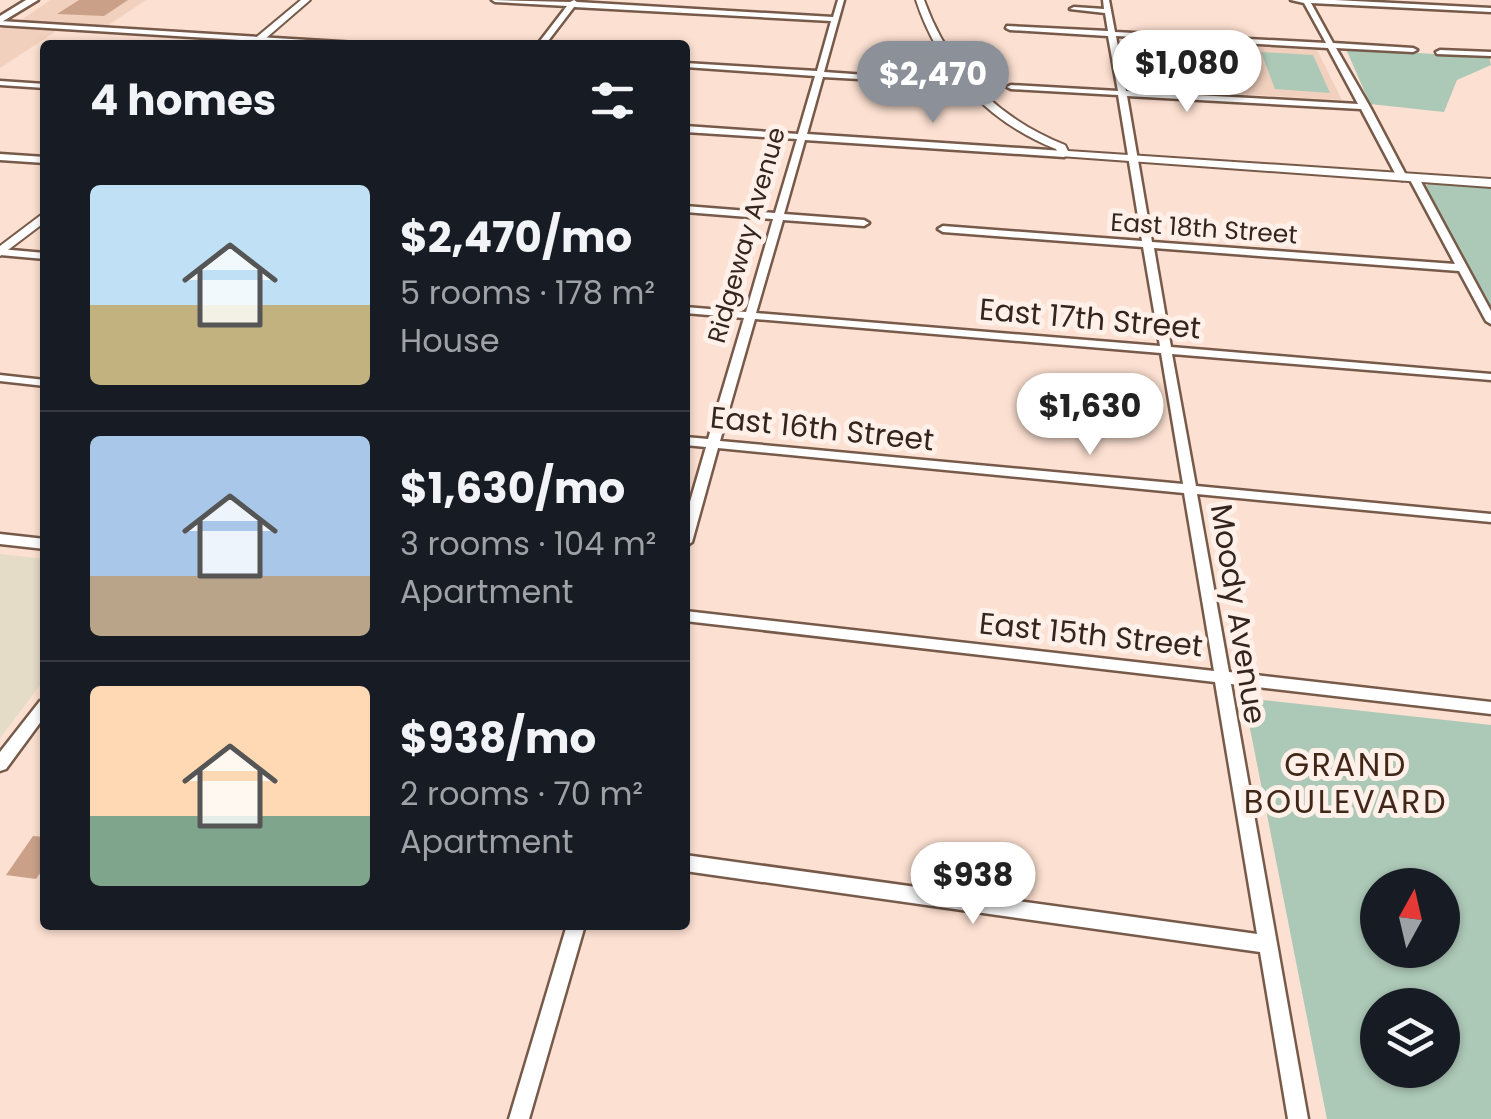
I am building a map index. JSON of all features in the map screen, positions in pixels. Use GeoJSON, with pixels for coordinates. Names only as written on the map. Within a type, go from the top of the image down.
{"type":"FeatureCollection","features":[{"type":"Feature","properties":{"kind":"main road"},"geometry":{"type":"LineString","coordinates":[[0,22],[34,0]]}},
{"type":"Feature","properties":{"kind":"street"},"geometry":{"type":"LineString","coordinates":[[257,40],[306,0]]}},
{"type":"Feature","properties":{"kind":"street"},"geometry":{"type":"LineString","coordinates":[[495,0],[834,19]]}},
{"type":"Feature","properties":{"kind":"street","name":"Ridgeway Avenue"},"geometry":{"type":"LineString","coordinates":[[690,524],[841,0]]}},
{"type":"Feature","properties":{"kind":"street"},"geometry":{"type":"LineString","coordinates":[[920,0],[926,21],[976,92],[1004,117],[1061,147],[1064,154]]}},
{"type":"Feature","properties":{"kind":"street"},"geometry":{"type":"LineString","coordinates":[[1294,0],[1491,10]]}},
{"type":"Feature","properties":{"kind":"street"},"geometry":{"type":"LineString","coordinates":[[1307,0],[1491,321]]}},
{"type":"Feature","properties":{"kind":"street"},"geometry":{"type":"LineString","coordinates":[[545,40],[574,2]]}},
{"type":"Feature","properties":{"kind":"street"},"geometry":{"type":"LineString","coordinates":[[1074,9],[1107,5]]}},
{"type":"Feature","properties":{"kind":"street","name":"Moody Avenue"},"geometry":{"type":"LineString","coordinates":[[1107,5],[1298,1119]]}},
{"type":"Feature","properties":{"kind":"street"},"geometry":{"type":"LineString","coordinates":[[0,22],[230,40]]}},
{"type":"Feature","properties":{"kind":"street"},"geometry":{"type":"LineString","coordinates":[[1010,28],[1412,50]]}},
{"type":"Feature","properties":{"kind":"street"},"geometry":{"type":"LineString","coordinates":[[1440,52],[1491,54]]}},
{"type":"Feature","properties":{"kind":"street"},"geometry":{"type":"LineString","coordinates":[[690,65],[895,78]]}},
{"type":"Feature","properties":{"kind":"street"},"geometry":{"type":"LineString","coordinates":[[0,83],[40,86]]}},
{"type":"Feature","properties":{"kind":"street"},"geometry":{"type":"LineString","coordinates":[[1011,87],[1366,107]]}},
{"type":"Feature","properties":{"kind":"street"},"geometry":{"type":"LineString","coordinates":[[1004,117],[1106,157]]}},
{"type":"Feature","properties":{"kind":"street"},"geometry":{"type":"LineString","coordinates":[[690,129],[1491,183]]}},
{"type":"Feature","properties":{"kind":"street"},"geometry":{"type":"LineString","coordinates":[[0,157],[40,160]]}},
{"type":"Feature","properties":{"kind":"street"},"geometry":{"type":"LineString","coordinates":[[690,209],[864,223]]}},
{"type":"Feature","properties":{"kind":"street"},"geometry":{"type":"LineString","coordinates":[[0,252],[40,220]]}},
{"type":"Feature","properties":{"kind":"street","name":"East 18th Street"},"geometry":{"type":"LineString","coordinates":[[943,229],[1463,268]]}},
{"type":"Feature","properties":{"kind":"street"},"geometry":{"type":"LineString","coordinates":[[0,252],[40,256]]}},
{"type":"Feature","properties":{"kind":"street","name":"East 17th Street"},"geometry":{"type":"LineString","coordinates":[[690,310],[1491,378]]}},
{"type":"Feature","properties":{"kind":"street"},"geometry":{"type":"LineString","coordinates":[[0,378],[40,382]]}},
{"type":"Feature","properties":{"kind":"street","name":"East 16th Street"},"geometry":{"type":"LineString","coordinates":[[690,441],[1491,518]]}},
{"type":"Feature","properties":{"kind":"street"},"geometry":{"type":"LineString","coordinates":[[0,539],[40,543]]}},
{"type":"Feature","properties":{"kind":"street","name":"East 15th Street"},"geometry":{"type":"LineString","coordinates":[[690,617],[1491,708]]}},
{"type":"Feature","properties":{"kind":"street"},"geometry":{"type":"LineString","coordinates":[[0,764],[40,712]]}},
{"type":"Feature","properties":{"kind":"street"},"geometry":{"type":"LineString","coordinates":[[690,865],[1266,944]]}},
{"type":"Feature","properties":{"kind":"street"},"geometry":{"type":"LineString","coordinates":[[519,1119],[575,930]]}},
{"type":"Feature","properties":{"kind":"shaded area"},"geometry":{"type":"Polygon","coordinates":[[[50,0],[146,0],[107,26],[20,21],[50,0]]]}},
{"type":"Feature","properties":{"kind":"shaded area"},"geometry":{"type":"Polygon","coordinates":[[[6,27],[55,32],[0,68],[0,29],[6,27]]]}},
{"type":"Feature","properties":{"kind":"shaded area"},"geometry":{"type":"Polygon","coordinates":[[[1125,39],[1317,50],[1342,100],[1135,88],[1125,39]]]}},
{"type":"Feature","properties":{"kind":"shaded area"},"geometry":{"type":"Polygon","coordinates":[[[0,554],[40,558],[40,686],[0,738],[0,554]]]}},
{"type":"Feature","properties":{"kind":"green space"},"geometry":{"type":"Polygon","coordinates":[[[1346,49],[1489,57],[1491,65],[1457,80],[1444,112],[1370,104],[1346,49]]]}},
{"type":"Feature","properties":{"kind":"green space"},"geometry":{"type":"Polygon","coordinates":[[[1261,52],[1313,55],[1330,93],[1275,89],[1261,52]]]}},
{"type":"Feature","properties":{"kind":"green space"},"geometry":{"type":"Polygon","coordinates":[[[1430,183],[1491,187],[1491,309],[1424,187],[1430,183]]]}},
{"type":"Feature","properties":{"kind":"green space"},"geometry":{"type":"Polygon","coordinates":[[[1244,698],[1491,725],[1491,1119],[1327,1119],[1244,698]]]}},
{"type":"Feature","properties":{"kind":"building"},"geometry":{"type":"Polygon","coordinates":[[[79,0],[128,0],[104,16],[57,14],[79,0]]]}},
{"type":"Feature","properties":{"kind":"building"},"geometry":{"type":"Polygon","coordinates":[[[33,836],[40,837],[40,873],[36,879],[6,875],[33,836]]]}},
{"type":"Feature","properties":{"kind":"district","name":"GRAND BOULEVARD"},"geometry":{"type":"Point","coordinates":[1346,784]}}]}
